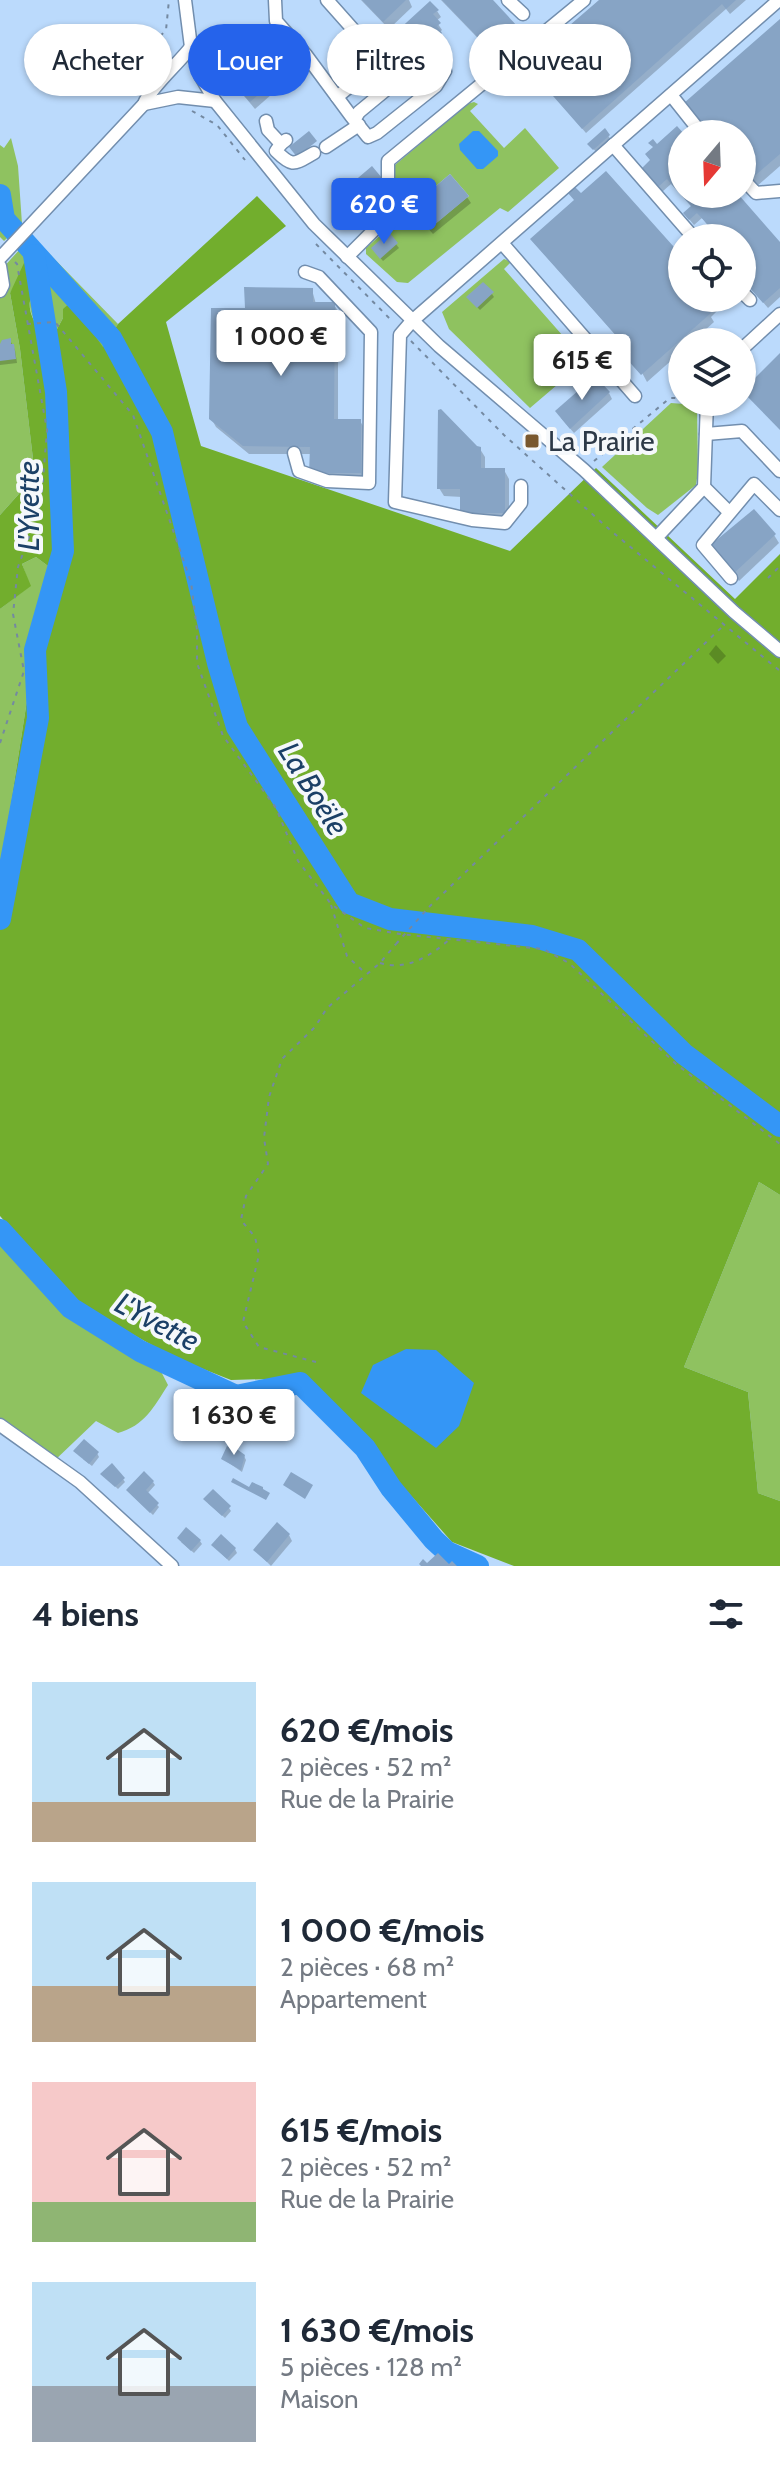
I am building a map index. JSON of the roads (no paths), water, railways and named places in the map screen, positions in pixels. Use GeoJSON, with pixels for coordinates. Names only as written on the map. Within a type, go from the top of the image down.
{"type":"FeatureCollection","features":[{"type":"Feature","properties":{"kind":"street"},"geometry":{"type":"LineString","coordinates":[[185,0],[188,24]]}},
{"type":"Feature","properties":{"kind":"street"},"geometry":{"type":"LineString","coordinates":[[266,121],[268,130],[283,142],[276,151],[288,163],[294,164],[320,150],[356,123],[359,112],[422,60],[434,57],[445,71],[436,86],[368,137],[356,123],[276,21],[275,0]]}},
{"type":"Feature","properties":{"kind":"street"},"geometry":{"type":"LineString","coordinates":[[327,0],[348,24]]}},
{"type":"Feature","properties":{"kind":"street"},"geometry":{"type":"LineString","coordinates":[[508,0],[523,14]]}},
{"type":"Feature","properties":{"kind":"street"},"geometry":{"type":"LineString","coordinates":[[556,24],[584,0]]}},
{"type":"Feature","properties":{"kind":"street"},"geometry":{"type":"LineString","coordinates":[[521,486],[521,503],[505,523],[472,520],[395,502],[400,335],[412,321],[779,0]]}},
{"type":"Feature","properties":{"kind":"street"},"geometry":{"type":"LineString","coordinates":[[3,255],[144,104],[147,95],[188,51]]}},
{"type":"Feature","properties":{"kind":"street"},"geometry":{"type":"LineString","coordinates":[[347,257],[394,210],[388,186],[388,161],[469,93]]}},
{"type":"Feature","properties":{"kind":"street"},"geometry":{"type":"LineString","coordinates":[[671,95],[691,120]]}},
{"type":"Feature","properties":{"kind":"street"},"geometry":{"type":"LineString","coordinates":[[212,96],[314,224],[412,321],[584,470],[734,612],[780,651]]}},
{"type":"Feature","properties":{"kind":"street"},"geometry":{"type":"LineString","coordinates":[[144,104],[178,97],[215,101]]}},
{"type":"Feature","properties":{"kind":"street"},"geometry":{"type":"LineString","coordinates":[[613,145],[682,224]]}},
{"type":"Feature","properties":{"kind":"street"},"geometry":{"type":"LineString","coordinates":[[756,193],[780,191]]}},
{"type":"Feature","properties":{"kind":"street"},"geometry":{"type":"LineString","coordinates":[[502,243],[635,396]]}},
{"type":"Feature","properties":{"kind":"street"},"geometry":{"type":"LineString","coordinates":[[0,266],[3,285],[0,291]]}},
{"type":"Feature","properties":{"kind":"street"},"geometry":{"type":"LineString","coordinates":[[294,453],[299,471],[327,481],[369,483],[371,332],[319,277],[305,272]]}},
{"type":"Feature","properties":{"kind":"street"},"geometry":{"type":"LineString","coordinates":[[756,336],[780,314]]}},
{"type":"Feature","properties":{"kind":"street"},"geometry":{"type":"LineString","coordinates":[[371,386],[399,389]]}},
{"type":"Feature","properties":{"kind":"street"},"geometry":{"type":"LineString","coordinates":[[657,537],[704,487],[707,416]]}},
{"type":"Feature","properties":{"kind":"street"},"geometry":{"type":"LineString","coordinates":[[706,434],[742,431],[780,471]]}},
{"type":"Feature","properties":{"kind":"street"},"geometry":{"type":"LineString","coordinates":[[731,578],[703,545],[754,484],[780,510]]}},
{"type":"Feature","properties":{"kind":"street"},"geometry":{"type":"LineString","coordinates":[[704,487],[729,512]]}},
{"type":"Feature","properties":{"kind":"street"},"geometry":{"type":"LineString","coordinates":[[0,1425],[80,1482],[172,1566]]}},
{"type":"Feature","properties":{"kind":"water"},"geometry":{"type":"Polygon","coordinates":[[[473,131],[479,131],[498,151],[498,156],[483,169],[477,169],[460,150],[459,144],[473,131]]]}},
{"type":"Feature","properties":{"kind":"water"},"geometry":{"type":"Polygon","coordinates":[[[406,1349],[436,1350],[474,1383],[459,1426],[436,1448],[361,1393],[373,1365],[406,1349]]]}},
{"type":"Feature","properties":{"kind":"waterway","name":"La Boële"},"geometry":{"type":"LineString","coordinates":[[0,195],[4,219],[111,338],[162,432],[218,663],[237,727],[349,903],[390,919],[532,936],[578,950],[684,1054],[780,1126]]}},
{"type":"Feature","properties":{"kind":"waterway","name":"L'Yvette"},"geometry":{"type":"LineString","coordinates":[[0,919],[38,718],[35,650],[63,551],[56,392],[34,255]]}},
{"type":"Feature","properties":{"kind":"waterway","name":"L'Yvette"},"geometry":{"type":"LineString","coordinates":[[0,1230],[71,1308],[140,1351],[236,1396],[300,1383],[365,1448],[391,1488],[434,1540],[447,1552],[478,1566]]}},
{"type":"Feature","properties":{"kind":"place","name":"La Prairie"},"geometry":{"type":"Point","coordinates":[532,441]}}]}
